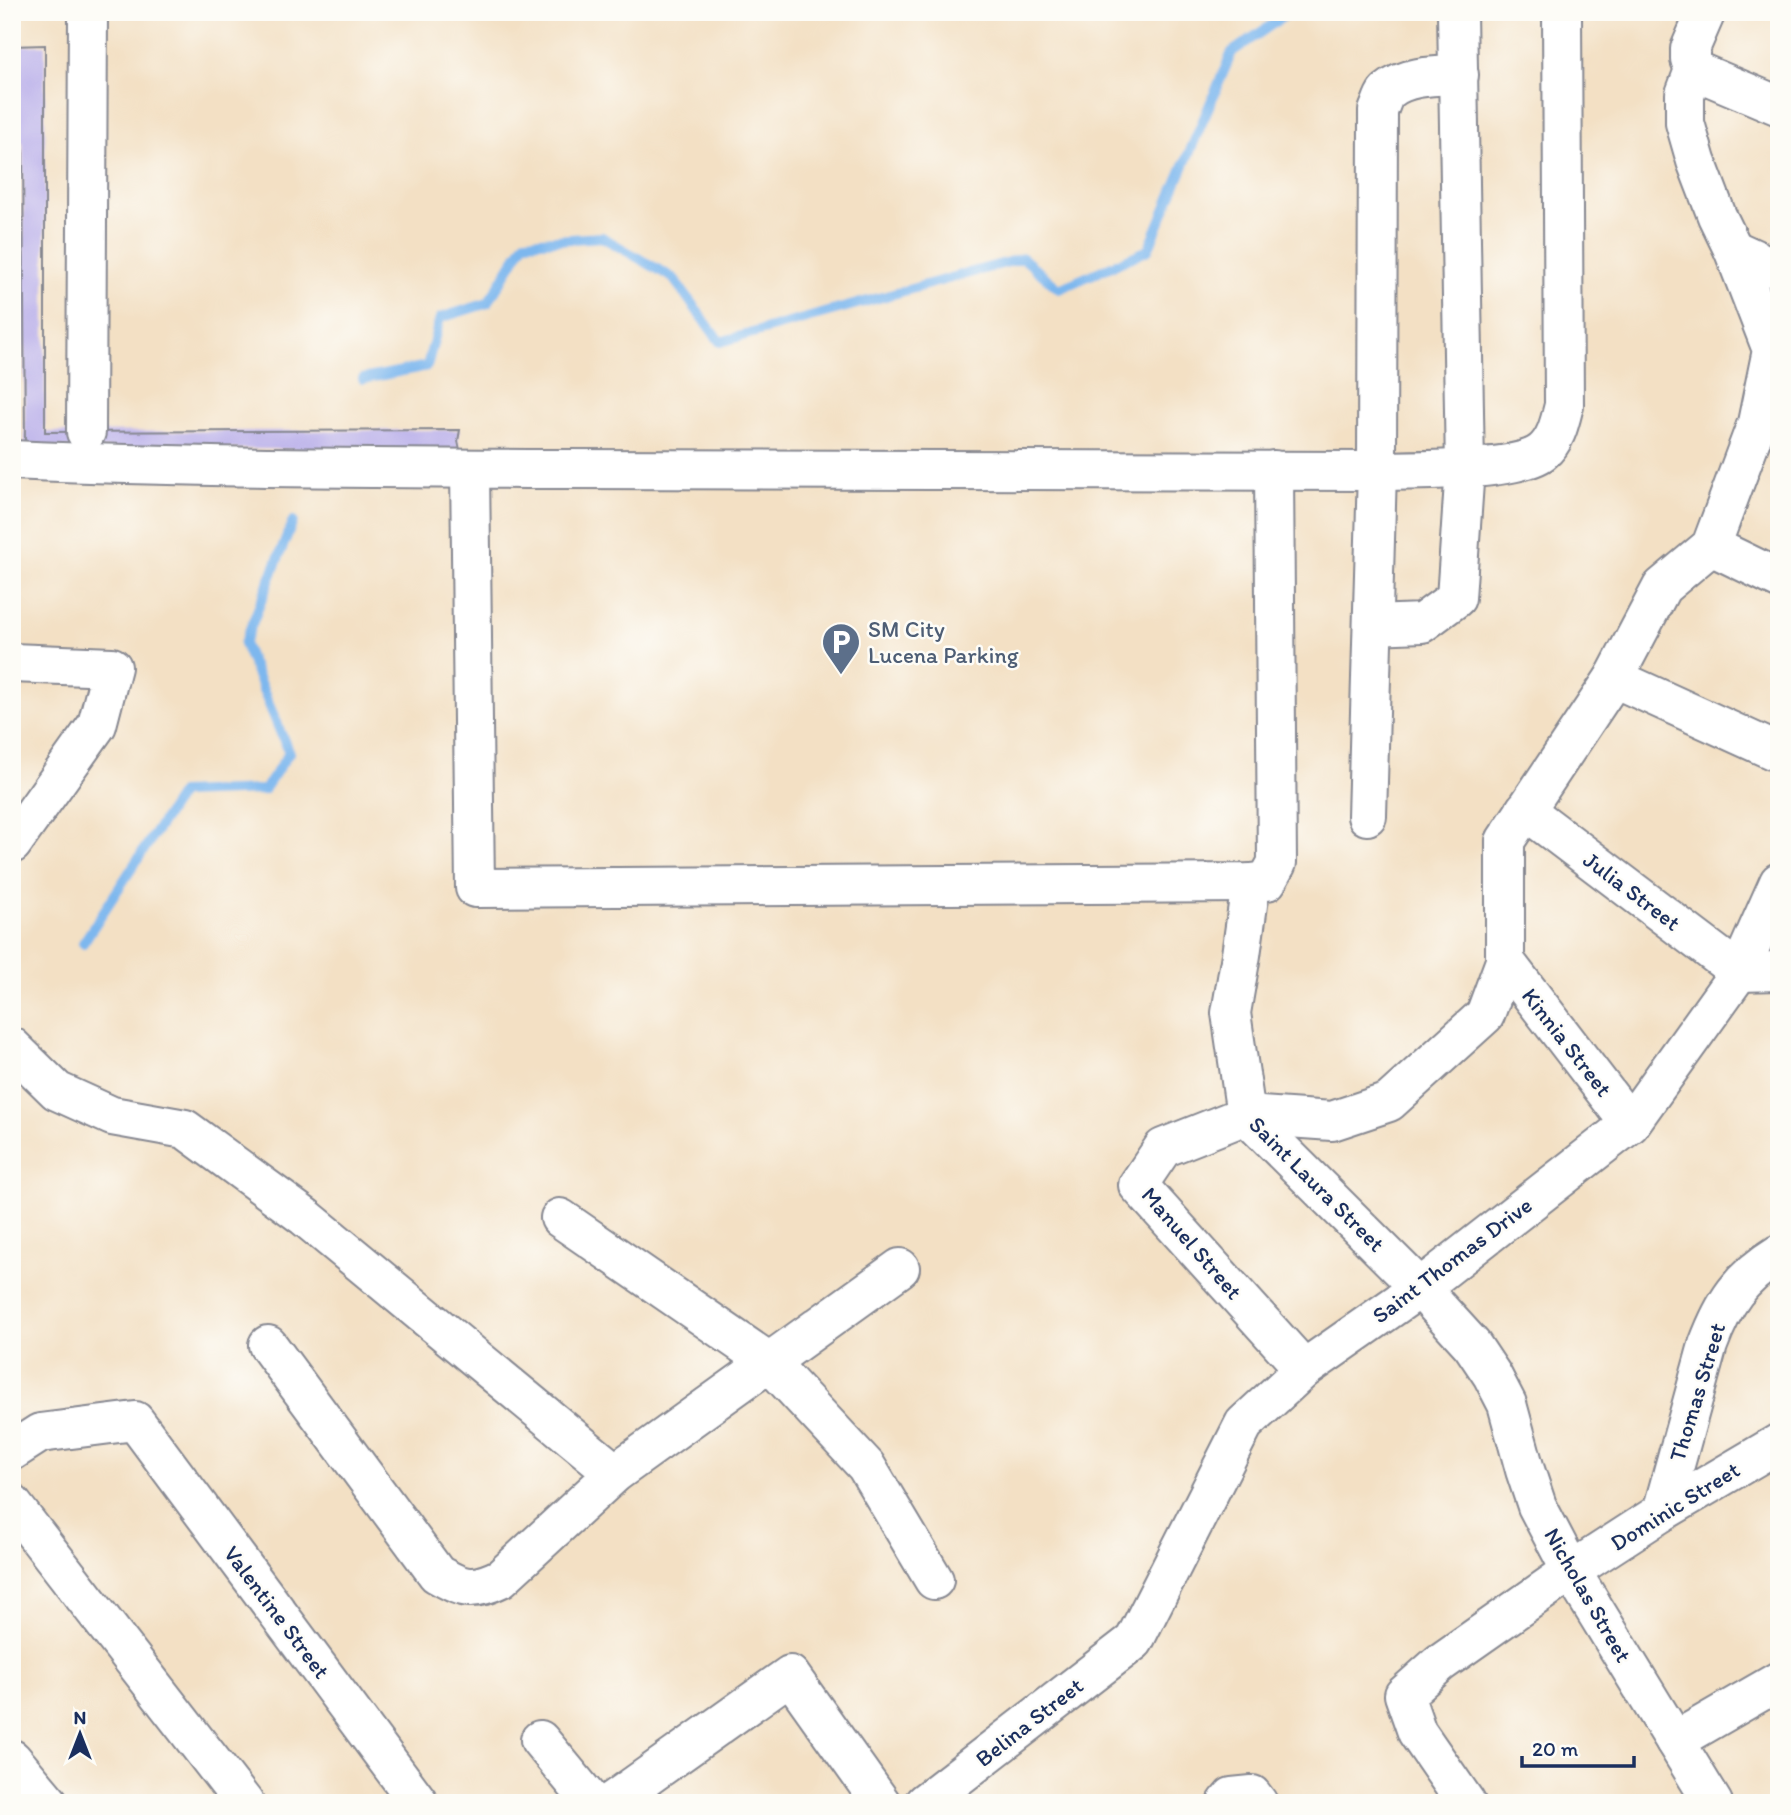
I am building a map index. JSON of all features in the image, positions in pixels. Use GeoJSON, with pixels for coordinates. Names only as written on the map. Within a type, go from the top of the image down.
{"type":"FeatureCollection","features":[{"type":"Feature","properties":{"kind":"street"},"geometry":{"type":"LineString","coordinates":[[86,448],[88,12]]}},
{"type":"Feature","properties":{"kind":"street"},"geometry":{"type":"LineString","coordinates":[[1373,625],[1422,623],[1456,598],[1465,468],[1457,12]]}},
{"type":"Feature","properties":{"kind":"street"},"geometry":{"type":"LineString","coordinates":[[12,460],[86,448],[470,469],[1377,471],[1520,463],[1542,452],[1557,432],[1564,405],[1562,12]]}},
{"type":"Feature","properties":{"kind":"street"},"geometry":{"type":"LineString","coordinates":[[1246,1115],[1332,1121],[1389,1102],[1485,1015],[1505,961],[1505,841],[1614,678],[1662,587],[1711,546],[1768,427],[1772,349],[1733,249],[1717,216],[1685,123],[1685,94],[1694,70],[1690,49],[1706,12]]}},
{"type":"Feature","properties":{"kind":"street"},"geometry":{"type":"LineString","coordinates":[[1694,70],[1779,106]]}},
{"type":"Feature","properties":{"kind":"street"},"geometry":{"type":"LineString","coordinates":[[1367,816],[1377,471],[1378,111],[1386,92],[1402,83],[1429,76],[1459,75]]}},
{"type":"Feature","properties":{"kind":"street"},"geometry":{"type":"LineString","coordinates":[[1733,249],[1779,270]]}},
{"type":"Feature","properties":{"kind":"street"},"geometry":{"type":"LineString","coordinates":[[470,469],[475,888],[1268,881],[1277,863],[1274,470]]}},
{"type":"Feature","properties":{"kind":"street"},"geometry":{"type":"LineString","coordinates":[[1711,546],[1779,579]]}},
{"type":"Feature","properties":{"kind":"street"},"geometry":{"type":"LineString","coordinates":[[12,663],[112,667],[97,725],[12,844]]}},
{"type":"Feature","properties":{"kind":"street"},"geometry":{"type":"LineString","coordinates":[[1614,678],[1779,753]]}},
{"type":"Feature","properties":{"kind":"street","name":"Julia Street"},"geometry":{"type":"LineString","coordinates":[[1525,810],[1739,972]]}},
{"type":"Feature","properties":{"kind":"street","name":"Saint Thomas Drive"},"geometry":{"type":"LineString","coordinates":[[1135,1641],[1244,1424],[1304,1369],[1420,1288],[1630,1124],[1739,972],[1779,882]]}},
{"type":"Feature","properties":{"kind":"street","name":"Saint Laura Street"},"geometry":{"type":"LineString","coordinates":[[1251,883],[1231,1013],[1246,1115],[1420,1288],[1472,1345],[1492,1375]]}},
{"type":"Feature","properties":{"kind":"street","name":"Kinnia Street"},"geometry":{"type":"LineString","coordinates":[[1505,961],[1630,1124]]}},
{"type":"Feature","properties":{"kind":"street"},"geometry":{"type":"LineString","coordinates":[[1739,972],[1779,971]]}},
{"type":"Feature","properties":{"kind":"street"},"geometry":{"type":"LineString","coordinates":[[12,1047],[57,1091],[112,1116],[185,1129],[305,1217],[615,1473]]}},
{"type":"Feature","properties":{"kind":"street","name":"Manuel Street"},"geometry":{"type":"LineString","coordinates":[[1246,1115],[1163,1148],[1138,1185],[1304,1369]]}},
{"type":"Feature","properties":{"kind":"street"},"geometry":{"type":"LineString","coordinates":[[560,1218],[769,1362],[866,1466],[934,1580]]}},
{"type":"Feature","properties":{"kind":"street","name":"Thomas Street"},"geometry":{"type":"LineString","coordinates":[[1662,1512],[1717,1319],[1734,1292],[1757,1267],[1779,1254]]}},
{"type":"Feature","properties":{"kind":"street"},"geometry":{"type":"LineString","coordinates":[[268,1345],[436,1574],[459,1586],[482,1587],[501,1578],[615,1473],[900,1268]]}},
{"type":"Feature","properties":{"kind":"street","name":"Nicholas Street"},"geometry":{"type":"LineString","coordinates":[[1492,1375],[1507,1404],[1537,1506],[1571,1571],[1713,1803]]}},
{"type":"Feature","properties":{"kind":"street","name":"Valentine Street"},"geometry":{"type":"LineString","coordinates":[[12,1451],[40,1433],[135,1421],[419,1803]]}},
{"type":"Feature","properties":{"kind":"street","name":"Dominic Street"},"geometry":{"type":"LineString","coordinates":[[1466,1803],[1417,1732],[1404,1695],[1440,1664],[1571,1571],[1662,1512],[1779,1443]]}},
{"type":"Feature","properties":{"kind":"street"},"geometry":{"type":"LineString","coordinates":[[12,1504],[244,1803]]}},
{"type":"Feature","properties":{"kind":"street","name":"Belina Street"},"geometry":{"type":"LineString","coordinates":[[924,1803],[1135,1641]]}},
{"type":"Feature","properties":{"kind":"street"},"geometry":{"type":"LineString","coordinates":[[610,1803],[790,1675],[881,1803]]}},
{"type":"Feature","properties":{"kind":"street"},"geometry":{"type":"LineString","coordinates":[[1675,1741],[1779,1681]]}},
{"type":"Feature","properties":{"kind":"street"},"geometry":{"type":"LineString","coordinates":[[540,1740],[592,1803]]}},
{"type":"Feature","properties":{"kind":"street"},"geometry":{"type":"LineString","coordinates":[[12,1759],[49,1803]]}},
{"type":"Feature","properties":{"kind":"street"},"geometry":{"type":"LineString","coordinates":[[1227,1803],[1232,1797],[1252,1795],[1258,1803]]}},
{"type":"Feature","properties":{"kind":"building"},"geometry":{"type":"Polygon","coordinates":[[[45,45],[45,432],[460,430],[460,450],[25,448],[23,142],[12,142],[12,46],[45,45]]]}},
{"type":"Feature","properties":{"kind":"waterway"},"geometry":{"type":"LineString","coordinates":[[363,379],[427,366],[440,318],[488,303],[525,242],[602,237],[673,278],[720,342],[1023,258],[1059,289],[1148,250],[1232,52],[1290,12]]}},
{"type":"Feature","properties":{"kind":"waterway"},"geometry":{"type":"LineString","coordinates":[[83,943],[181,793],[264,790],[289,753],[244,644],[293,521]]}},
{"type":"Feature","properties":{"kind":"place","name":"SM City Lucena Parking"},"geometry":{"type":"Point","coordinates":[841,676]}}]}
